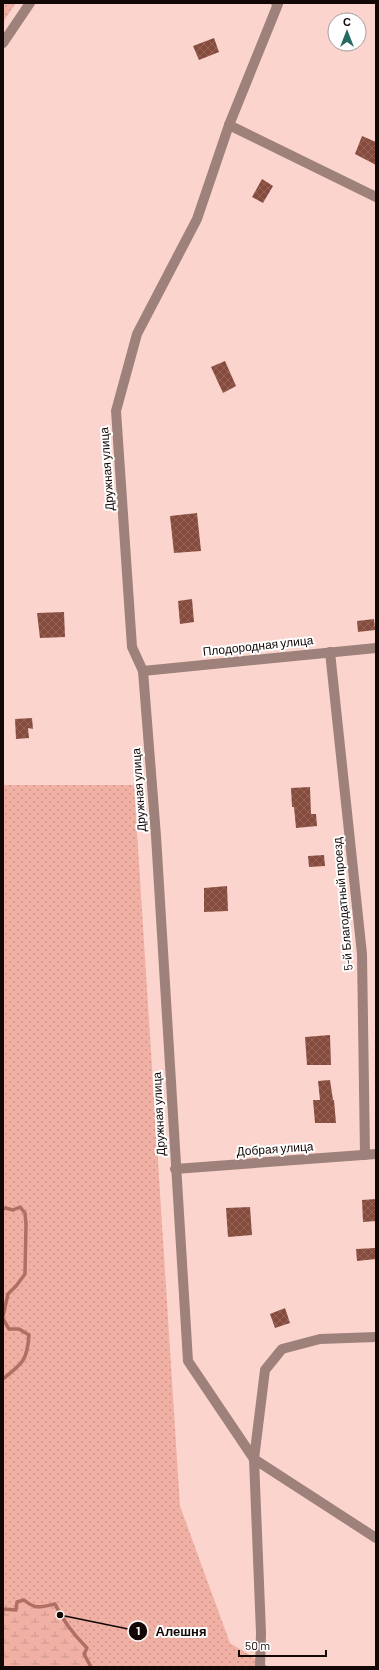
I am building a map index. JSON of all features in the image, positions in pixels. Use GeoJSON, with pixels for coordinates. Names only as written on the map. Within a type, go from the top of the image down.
{"type":"FeatureCollection","features":[{"type":"Feature","properties":{"kind":"street"},"geometry":{"type":"LineString","coordinates":[[3,43],[30,3]]}},
{"type":"Feature","properties":{"kind":"street","name":"Дружная улица"},"geometry":{"type":"LineString","coordinates":[[254,1459],[188,1361],[156,836],[143,671],[132,647],[116,411],[137,334],[197,218],[229,125],[278,4],[276,3]]}},
{"type":"Feature","properties":{"kind":"street"},"geometry":{"type":"LineString","coordinates":[[229,125],[376,197]]}},
{"type":"Feature","properties":{"kind":"street","name":"Плодородная улица"},"geometry":{"type":"LineString","coordinates":[[143,671],[376,648]]}},
{"type":"Feature","properties":{"kind":"street","name":"5-й Благодатный проезд"},"geometry":{"type":"LineString","coordinates":[[330,652],[362,954],[365,1155]]}},
{"type":"Feature","properties":{"kind":"street","name":"Добрая улица"},"geometry":{"type":"LineString","coordinates":[[176,1169],[376,1154]]}},
{"type":"Feature","properties":{"kind":"street"},"geometry":{"type":"LineString","coordinates":[[260,1667],[261,1633],[254,1459],[265,1370],[282,1349],[320,1339],[376,1337]]}},
{"type":"Feature","properties":{"kind":"street"},"geometry":{"type":"LineString","coordinates":[[254,1459],[376,1538]]}},
{"type":"Feature","properties":{"kind":"green space"},"geometry":{"type":"Polygon","coordinates":[[[3,3],[16,3],[3,22],[3,3]]]}},
{"type":"Feature","properties":{"kind":"green space"},"geometry":{"type":"Polygon","coordinates":[[[3,785],[134,785],[180,1506],[230,1643],[269,1667],[91,1667],[84,1654],[87,1648],[69,1627],[55,1604],[40,1607],[32,1606],[16,1610],[3,1609],[3,785]]]}},
{"type":"Feature","properties":{"kind":"green space"},"geometry":{"type":"Polygon","coordinates":[[[24,1600],[39,1607],[55,1604],[69,1627],[87,1648],[84,1654],[91,1667],[3,1667],[3,1609],[16,1610],[17,1602],[24,1600]]]}},
{"type":"Feature","properties":{"kind":"building"},"geometry":{"type":"Polygon","coordinates":[[[214,38],[219,52],[199,60],[193,46],[214,38]]]}},
{"type":"Feature","properties":{"kind":"building"},"geometry":{"type":"Polygon","coordinates":[[[362,136],[376,142],[376,165],[355,154],[362,136]]]}},
{"type":"Feature","properties":{"kind":"building"},"geometry":{"type":"Polygon","coordinates":[[[262,179],[273,186],[263,203],[252,197],[262,179]]]}},
{"type":"Feature","properties":{"kind":"building"},"geometry":{"type":"Polygon","coordinates":[[[225,361],[236,386],[223,393],[211,367],[225,361]]]}},
{"type":"Feature","properties":{"kind":"building"},"geometry":{"type":"Polygon","coordinates":[[[197,513],[201,551],[174,553],[170,516],[197,513]]]}},
{"type":"Feature","properties":{"kind":"building"},"geometry":{"type":"Polygon","coordinates":[[[192,599],[194,622],[180,624],[178,601],[192,599]]]}},
{"type":"Feature","properties":{"kind":"building"},"geometry":{"type":"Polygon","coordinates":[[[64,612],[65,637],[40,638],[37,613],[64,612]]]}},
{"type":"Feature","properties":{"kind":"building"},"geometry":{"type":"Polygon","coordinates":[[[374,619],[375,630],[358,632],[357,621],[374,619]]]}},
{"type":"Feature","properties":{"kind":"building"},"geometry":{"type":"Polygon","coordinates":[[[32,718],[33,729],[28,728],[29,738],[16,739],[15,719],[32,718]]]}},
{"type":"Feature","properties":{"kind":"building"},"geometry":{"type":"Polygon","coordinates":[[[310,787],[311,814],[316,814],[317,826],[296,828],[294,807],[292,807],[291,788],[310,787]]]}},
{"type":"Feature","properties":{"kind":"building"},"geometry":{"type":"Polygon","coordinates":[[[324,855],[325,866],[309,867],[308,856],[324,855]]]}},
{"type":"Feature","properties":{"kind":"building"},"geometry":{"type":"Polygon","coordinates":[[[227,886],[228,911],[204,912],[204,888],[227,886]]]}},
{"type":"Feature","properties":{"kind":"building"},"geometry":{"type":"Polygon","coordinates":[[[330,1035],[331,1065],[307,1065],[305,1037],[330,1035]]]}},
{"type":"Feature","properties":{"kind":"building"},"geometry":{"type":"Polygon","coordinates":[[[330,1080],[336,1123],[315,1123],[313,1100],[320,1100],[318,1081],[330,1080]]]}},
{"type":"Feature","properties":{"kind":"building"},"geometry":{"type":"Polygon","coordinates":[[[376,1199],[376,1221],[363,1222],[362,1200],[376,1199]]]}},
{"type":"Feature","properties":{"kind":"building"},"geometry":{"type":"Polygon","coordinates":[[[250,1207],[252,1235],[228,1237],[226,1208],[250,1207]]]}},
{"type":"Feature","properties":{"kind":"building"},"geometry":{"type":"Polygon","coordinates":[[[376,1248],[376,1259],[357,1261],[356,1249],[376,1248]]]}},
{"type":"Feature","properties":{"kind":"building"},"geometry":{"type":"Polygon","coordinates":[[[285,1308],[290,1323],[275,1328],[270,1314],[285,1308]]]}},
{"type":"Feature","properties":{"kind":"waterway"},"geometry":{"type":"LineString","coordinates":[[3,1209],[13,1210],[20,1207],[25,1213],[26,1224],[25,1274],[8,1294],[3,1316]]}},
{"type":"Feature","properties":{"kind":"waterway"},"geometry":{"type":"LineString","coordinates":[[3,1319],[9,1329],[19,1329],[29,1335],[27,1351],[23,1361],[3,1379]]}},
{"type":"Feature","properties":{"kind":"waterway"},"geometry":{"type":"LineString","coordinates":[[3,1609],[16,1610],[17,1602],[24,1600],[39,1607],[55,1604],[69,1628],[87,1648],[84,1654],[91,1667]]}},
{"type":"Feature","properties":{"kind":"place","name":"Алешня"},"geometry":{"type":"Point","coordinates":[60,1615]}}]}
